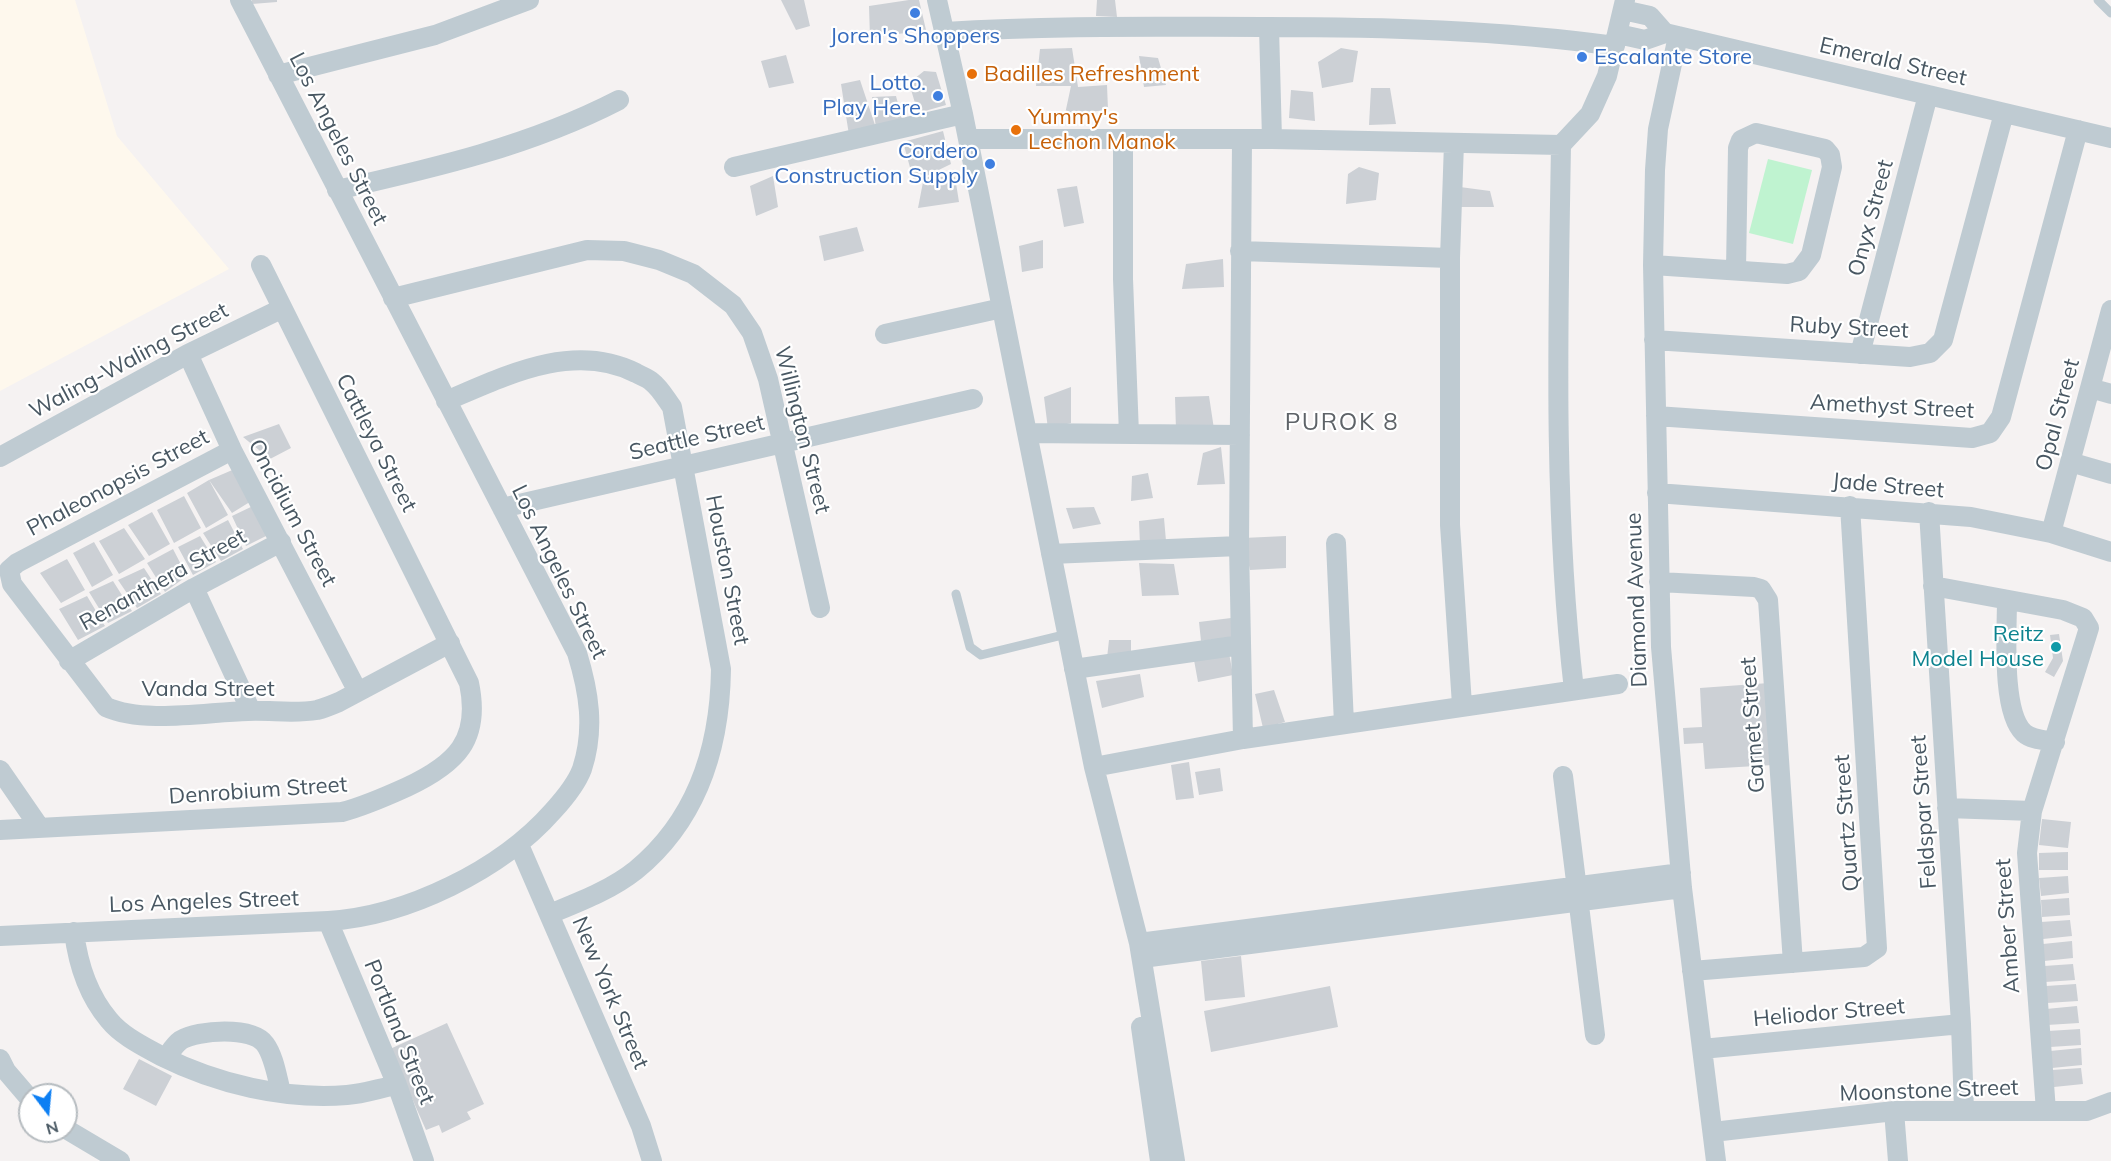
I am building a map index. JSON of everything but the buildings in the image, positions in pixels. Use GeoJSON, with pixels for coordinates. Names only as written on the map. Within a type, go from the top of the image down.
{"type":"FeatureCollection","features":[{"type":"Feature","properties":{"kind":"street","name":"Los Angeles Street"},"geometry":{"type":"LineString","coordinates":[[0,936],[352,920],[431,894],[500,860],[533,834],[565,797],[581,772],[588,748],[591,720],[588,688],[577,653],[240,0]]}},
{"type":"Feature","properties":{"kind":"street"},"geometry":{"type":"LineString","coordinates":[[278,75],[435,35],[529,0]]}},
{"type":"Feature","properties":{"kind":"street"},"geometry":{"type":"LineString","coordinates":[[937,0],[963,114],[1094,767],[1140,950],[1153,1015],[1174,1161]]}},
{"type":"Feature","properties":{"kind":"street"},"geometry":{"type":"LineString","coordinates":[[1574,690],[1561,551],[1557,437],[1561,145],[1590,114],[1607,76],[1624,5]]}},
{"type":"Feature","properties":{"kind":"street","name":"Emerald Street"},"geometry":{"type":"LineString","coordinates":[[1624,5],[1650,16],[1671,34]]}},
{"type":"Feature","properties":{"kind":"street","name":"Emerald Street"},"geometry":{"type":"LineString","coordinates":[[945,32],[1093,26],[1470,31],[1617,40],[1645,40],[1671,34],[2111,138]]}},
{"type":"Feature","properties":{"kind":"street"},"geometry":{"type":"LineString","coordinates":[[1269,27],[1272,140]]}},
{"type":"Feature","properties":{"kind":"street","name":"Diamond Avenue"},"geometry":{"type":"LineString","coordinates":[[1671,34],[1658,129],[1653,265],[1659,582],[1665,707],[1682,880],[1716,1161]]}},
{"type":"Feature","properties":{"kind":"street","name":"Onyx Street"},"geometry":{"type":"LineString","coordinates":[[1860,354],[1928,95]]}},
{"type":"Feature","properties":{"kind":"street"},"geometry":{"type":"LineString","coordinates":[[337,190],[438,167],[505,147],[575,123],[619,100]]}},
{"type":"Feature","properties":{"kind":"street","name":"Ruby Street"},"geometry":{"type":"LineString","coordinates":[[1654,340],[1921,356],[1938,347],[1943,340],[2004,113]]}},
{"type":"Feature","properties":{"kind":"street"},"geometry":{"type":"LineString","coordinates":[[734,167],[963,114]]}},
{"type":"Feature","properties":{"kind":"street","name":"Amethyst Street"},"geometry":{"type":"LineString","coordinates":[[1656,416],[1972,438],[1990,433],[2001,417],[2078,130]]}},
{"type":"Feature","properties":{"kind":"street"},"geometry":{"type":"LineString","coordinates":[[1653,265],[1787,274],[1804,267],[1811,255],[1832,167],[1830,155],[1825,149],[1756,133],[1741,140],[1738,148],[1736,270]]}},
{"type":"Feature","properties":{"kind":"street"},"geometry":{"type":"LineString","coordinates":[[1123,139],[1123,279],[1129,434]]}},
{"type":"Feature","properties":{"kind":"street"},"geometry":{"type":"LineString","coordinates":[[968,140],[1242,139],[1561,145]]}},
{"type":"Feature","properties":{"kind":"street"},"geometry":{"type":"LineString","coordinates":[[1242,139],[1239,546],[1243,739]]}},
{"type":"Feature","properties":{"kind":"street"},"geometry":{"type":"LineString","coordinates":[[1454,143],[1450,258],[1450,525],[1462,705]]}},
{"type":"Feature","properties":{"kind":"street","name":"Willington Street"},"geometry":{"type":"LineString","coordinates":[[393,298],[587,250],[624,250],[659,260],[693,274],[733,304],[752,333],[768,379],[820,609]]}},
{"type":"Feature","properties":{"kind":"street"},"geometry":{"type":"LineString","coordinates":[[1240,251],[1450,258]]}},
{"type":"Feature","properties":{"kind":"street","name":"Cattleya Street"},"geometry":{"type":"LineString","coordinates":[[261,265],[450,643]]}},
{"type":"Feature","properties":{"kind":"street"},"geometry":{"type":"LineString","coordinates":[[885,334],[1002,308]]}},
{"type":"Feature","properties":{"kind":"street","name":"Waling-Waling Street"},"geometry":{"type":"LineString","coordinates":[[0,457],[188,354],[281,309]]}},
{"type":"Feature","properties":{"kind":"street","name":"Opal Street"},"geometry":{"type":"LineString","coordinates":[[2051,533],[2111,309]]}},
{"type":"Feature","properties":{"kind":"street","name":"Oncidium Street"},"geometry":{"type":"LineString","coordinates":[[188,354],[232,450],[358,692]]}},
{"type":"Feature","properties":{"kind":"street","name":"Houston Street"},"geometry":{"type":"LineString","coordinates":[[446,401],[512,373],[558,361],[590,361],[620,364],[652,381],[672,407],[721,669],[721,710],[712,748],[697,795],[673,832],[636,870],[588,898],[550,914]]}},
{"type":"Feature","properties":{"kind":"street"},"geometry":{"type":"LineString","coordinates":[[2090,388],[2111,394]]}},
{"type":"Feature","properties":{"kind":"street","name":"Seattle Street"},"geometry":{"type":"LineString","coordinates":[[502,508],[973,399]]}},
{"type":"Feature","properties":{"kind":"street"},"geometry":{"type":"LineString","coordinates":[[1027,433],[1240,435]]}},
{"type":"Feature","properties":{"kind":"street","name":"Phaleonopsis Street"},"geometry":{"type":"LineString","coordinates":[[12,584],[9,570],[17,563],[232,450]]}},
{"type":"Feature","properties":{"kind":"street"},"geometry":{"type":"LineString","coordinates":[[2070,462],[2111,474]]}},
{"type":"Feature","properties":{"kind":"street","name":"Jade Street"},"geometry":{"type":"LineString","coordinates":[[1657,493],[1929,512],[2008,523],[2051,533],[2111,552]]}},
{"type":"Feature","properties":{"kind":"street","name":"Quartz Street"},"geometry":{"type":"LineString","coordinates":[[1692,971],[1864,957],[1875,952],[1879,942],[1850,506]]}},
{"type":"Feature","properties":{"kind":"street","name":"Feldspar Street"},"geometry":{"type":"LineString","coordinates":[[1929,512],[1961,1024],[1964,1110]]}},
{"type":"Feature","properties":{"kind":"street","name":"Renanthera Street"},"geometry":{"type":"LineString","coordinates":[[69,661],[194,588],[281,542]]}},
{"type":"Feature","properties":{"kind":"street"},"geometry":{"type":"LineString","coordinates":[[1336,543],[1344,724]]}},
{"type":"Feature","properties":{"kind":"street"},"geometry":{"type":"LineString","coordinates":[[1051,554],[1239,546]]}},
{"type":"Feature","properties":{"kind":"street","name":"Garnet Street"},"geometry":{"type":"LineString","coordinates":[[1659,582],[1754,587],[1761,589],[1768,600],[1793,963]]}},
{"type":"Feature","properties":{"kind":"street","name":"Vanda Street"},"geometry":{"type":"LineString","coordinates":[[12,584],[96,697],[106,707],[117,712],[139,715],[251,711],[285,713],[320,709],[358,692],[450,643]]}},
{"type":"Feature","properties":{"kind":"street","name":"Amber Street"},"geometry":{"type":"LineString","coordinates":[[1933,586],[2063,610],[2078,615],[2087,622],[2088,635],[2032,811],[2026,853],[2046,1111]]}},
{"type":"Feature","properties":{"kind":"street"},"geometry":{"type":"LineString","coordinates":[[194,588],[251,711]]}},
{"type":"Feature","properties":{"kind":"street"},"geometry":{"type":"LineString","coordinates":[[2007,600],[2009,682],[2015,720],[2026,735],[2055,742]]}},
{"type":"Feature","properties":{"kind":"street","name":"Denrobium Street"},"geometry":{"type":"LineString","coordinates":[[0,830],[319,815],[342,812],[380,800],[435,773],[452,761],[465,742],[474,707],[469,683],[450,643]]}},
{"type":"Feature","properties":{"kind":"street"},"geometry":{"type":"LineString","coordinates":[[1074,669],[1241,645]]}},
{"type":"Feature","properties":{"kind":"street"},"geometry":{"type":"LineString","coordinates":[[1094,767],[1243,739],[1462,705],[1618,684]]}},
{"type":"Feature","properties":{"kind":"street"},"geometry":{"type":"LineString","coordinates":[[0,770],[40,828]]}},
{"type":"Feature","properties":{"kind":"street"},"geometry":{"type":"LineString","coordinates":[[1563,776],[1595,1035]]}},
{"type":"Feature","properties":{"kind":"street"},"geometry":{"type":"LineString","coordinates":[[1947,808],[2032,811]]}},
{"type":"Feature","properties":{"kind":"street","name":"New York Street"},"geometry":{"type":"LineString","coordinates":[[519,845],[641,1126],[652,1161]]}},
{"type":"Feature","properties":{"kind":"street"},"geometry":{"type":"LineString","coordinates":[[1140,950],[1682,880]]}},
{"type":"Feature","properties":{"kind":"street","name":"Portland Street"},"geometry":{"type":"LineString","coordinates":[[328,921],[397,1085],[424,1161]]}},
{"type":"Feature","properties":{"kind":"street"},"geometry":{"type":"LineString","coordinates":[[74,932],[78,965],[95,1001],[105,1015],[138,1044],[166,1058],[228,1083],[281,1092],[348,1095],[397,1085]]}},
{"type":"Feature","properties":{"kind":"street"},"geometry":{"type":"LineString","coordinates":[[1146,986],[1139,1014],[1160,1161]]}},
{"type":"Feature","properties":{"kind":"street","name":"Heliodor Street"},"geometry":{"type":"LineString","coordinates":[[1702,1049],[1961,1024]]}},
{"type":"Feature","properties":{"kind":"street"},"geometry":{"type":"LineString","coordinates":[[166,1058],[175,1045],[183,1039],[228,1032],[248,1033],[258,1037],[266,1044],[281,1092]]}},
{"type":"Feature","properties":{"kind":"street"},"geometry":{"type":"LineString","coordinates":[[0,1059],[18,1086]]}},
{"type":"Feature","properties":{"kind":"street","name":"Moonstone Street"},"geometry":{"type":"LineString","coordinates":[[1713,1132],[1894,1112],[2087,1111],[2111,1102]]}},
{"type":"Feature","properties":{"kind":"street"},"geometry":{"type":"LineString","coordinates":[[1894,1112],[1898,1161]]}},
{"type":"Feature","properties":{"kind":"street"},"geometry":{"type":"LineString","coordinates":[[78,1136],[120,1161]]}},
{"type":"Feature","properties":{"kind":"lane"},"geometry":{"type":"LineString","coordinates":[[2098,0],[2111,13]]}},
{"type":"Feature","properties":{"kind":"lane"},"geometry":{"type":"LineString","coordinates":[[956,594],[970,647],[981,655],[1067,634]]}},
{"type":"Feature","properties":{"kind":"shaded area"},"geometry":{"type":"Polygon","coordinates":[[[0,0],[75,0],[117,136],[229,269],[0,391],[0,0]]]}},
{"type":"Feature","properties":{"kind":"green space"},"geometry":{"type":"Polygon","coordinates":[[[1768,159],[1812,170],[1793,244],[1749,233],[1768,159]]]}},
{"type":"Feature","properties":{"kind":"place","name":"Joren's Shoppers"},"geometry":{"type":"Point","coordinates":[915,13]}},
{"type":"Feature","properties":{"kind":"place","name":"Escalante Store"},"geometry":{"type":"Point","coordinates":[1582,57]}},
{"type":"Feature","properties":{"kind":"place","name":"Badilles Refreshment"},"geometry":{"type":"Point","coordinates":[972,74]}},
{"type":"Feature","properties":{"kind":"place","name":"Lotto. Play Here."},"geometry":{"type":"Point","coordinates":[938,96]}},
{"type":"Feature","properties":{"kind":"place","name":"Yummy's Lechon Manok"},"geometry":{"type":"Point","coordinates":[1016,130]}},
{"type":"Feature","properties":{"kind":"place","name":"Cordero Construction Supply"},"geometry":{"type":"Point","coordinates":[990,164]}},
{"type":"Feature","properties":{"kind":"place","name":"Reitz Model House"},"geometry":{"type":"Point","coordinates":[2056,647]}},
{"type":"Feature","properties":{"kind":"district","name":"PUROK 8"},"geometry":{"type":"Point","coordinates":[1342,423]}}]}
